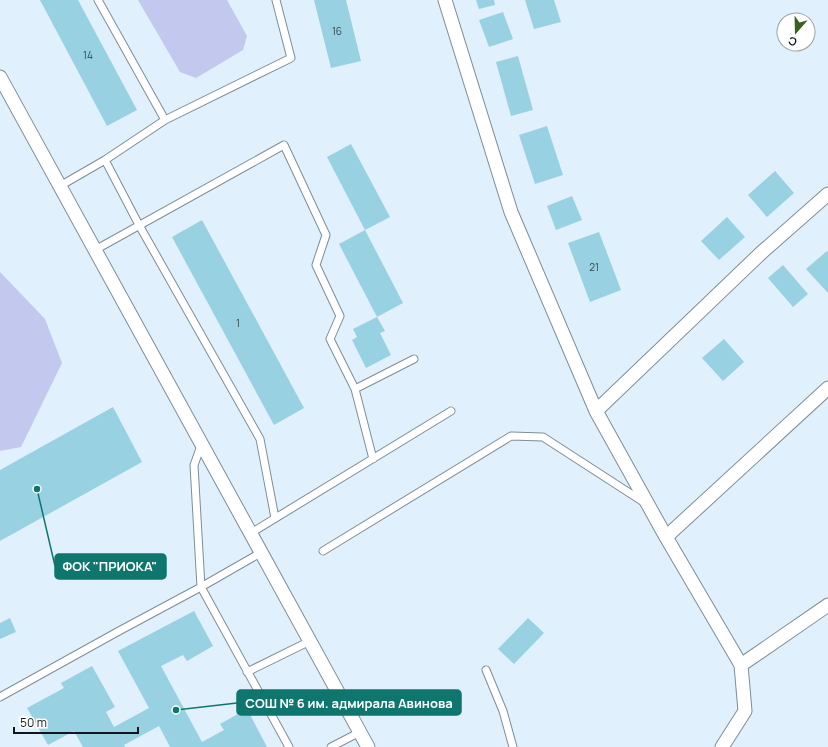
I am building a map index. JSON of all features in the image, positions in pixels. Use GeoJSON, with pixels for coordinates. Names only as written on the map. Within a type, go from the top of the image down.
{"type":"FeatureCollection","features":[{"type":"Feature","properties":{"kind":"street"},"geometry":{"type":"LineString","coordinates":[[445,0],[511,212],[596,411],[648,506],[741,665],[745,711],[722,747]]}},
{"type":"Feature","properties":{"kind":"street"},"geometry":{"type":"LineString","coordinates":[[0,77],[368,747]]}},
{"type":"Feature","properties":{"kind":"street"},"geometry":{"type":"LineString","coordinates":[[596,411],[762,253],[828,194]]}},
{"type":"Feature","properties":{"kind":"street"},"geometry":{"type":"LineString","coordinates":[[666,537],[828,388]]}},
{"type":"Feature","properties":{"kind":"street"},"geometry":{"type":"LineString","coordinates":[[741,665],[828,605]]}},
{"type":"Feature","properties":{"kind":"lane"},"geometry":{"type":"LineString","coordinates":[[98,0],[165,120]]}},
{"type":"Feature","properties":{"kind":"lane"},"geometry":{"type":"LineString","coordinates":[[60,186],[105,160],[165,120],[291,58],[276,0]]}},
{"type":"Feature","properties":{"kind":"lane"},"geometry":{"type":"LineString","coordinates":[[95,250],[284,145],[326,235],[316,265],[340,316],[330,338],[356,389],[373,459]]}},
{"type":"Feature","properties":{"kind":"lane"},"geometry":{"type":"LineString","coordinates":[[105,160],[139,225],[260,439],[275,518]]}},
{"type":"Feature","properties":{"kind":"lane"},"geometry":{"type":"LineString","coordinates":[[356,389],[414,359]]}},
{"type":"Feature","properties":{"kind":"lane"},"geometry":{"type":"LineString","coordinates":[[251,533],[451,411]]}},
{"type":"Feature","properties":{"kind":"lane"},"geometry":{"type":"LineString","coordinates":[[323,551],[511,436],[544,437],[648,506]]}},
{"type":"Feature","properties":{"kind":"lane"},"geometry":{"type":"LineString","coordinates":[[202,443],[194,465],[201,587],[289,747]]}},
{"type":"Feature","properties":{"kind":"lane"},"geometry":{"type":"LineString","coordinates":[[0,697],[262,552]]}},
{"type":"Feature","properties":{"kind":"lane"},"geometry":{"type":"LineString","coordinates":[[247,672],[310,641]]}},
{"type":"Feature","properties":{"kind":"lane"},"geometry":{"type":"LineString","coordinates":[[486,670],[503,711],[513,747]]}},
{"type":"Feature","properties":{"kind":"lane"},"geometry":{"type":"LineString","coordinates":[[331,747],[360,732]]}},
{"type":"Feature","properties":{"kind":"shaded area"},"geometry":{"type":"Polygon","coordinates":[[[138,0],[227,0],[247,36],[243,50],[196,78],[180,72],[138,0]]]}},
{"type":"Feature","properties":{"kind":"shaded area"},"geometry":{"type":"Polygon","coordinates":[[[0,272],[45,319],[62,363],[21,447],[0,451],[0,272]]]}},
{"type":"Feature","properties":{"kind":"building"},"geometry":{"type":"Polygon","coordinates":[[[40,0],[78,0],[137,110],[107,126],[40,0]]]}},
{"type":"Feature","properties":{"kind":"building"},"geometry":{"type":"Polygon","coordinates":[[[314,0],[346,0],[361,61],[331,68],[314,0]]]}},
{"type":"Feature","properties":{"kind":"building"},"geometry":{"type":"Polygon","coordinates":[[[476,0],[494,0],[495,5],[479,9],[476,0]]]}},
{"type":"Feature","properties":{"kind":"building"},"geometry":{"type":"Polygon","coordinates":[[[525,0],[554,0],[561,22],[534,29],[525,0]]]}},
{"type":"Feature","properties":{"kind":"building"},"geometry":{"type":"Polygon","coordinates":[[[503,12],[513,39],[489,47],[479,20],[503,12]]]}},
{"type":"Feature","properties":{"kind":"building"},"geometry":{"type":"Polygon","coordinates":[[[518,56],[533,110],[511,116],[496,62],[518,56]]]}},
{"type":"Feature","properties":{"kind":"building"},"geometry":{"type":"Polygon","coordinates":[[[547,126],[563,175],[535,184],[519,135],[547,126]]]}},
{"type":"Feature","properties":{"kind":"building"},"geometry":{"type":"Polygon","coordinates":[[[351,144],[390,217],[365,230],[327,157],[351,144]]]}},
{"type":"Feature","properties":{"kind":"building"},"geometry":{"type":"Polygon","coordinates":[[[775,171],[794,193],[767,217],[748,195],[775,171]]]}},
{"type":"Feature","properties":{"kind":"building"},"geometry":{"type":"Polygon","coordinates":[[[572,196],[582,220],[556,230],[547,206],[572,196]]]}},
{"type":"Feature","properties":{"kind":"building"},"geometry":{"type":"Polygon","coordinates":[[[727,217],[745,237],[719,260],[701,241],[727,217]]]}},
{"type":"Feature","properties":{"kind":"building"},"geometry":{"type":"Polygon","coordinates":[[[202,220],[304,408],[274,425],[172,237],[202,220]]]}},
{"type":"Feature","properties":{"kind":"building"},"geometry":{"type":"Polygon","coordinates":[[[365,230],[403,303],[377,317],[339,244],[365,230]]]}},
{"type":"Feature","properties":{"kind":"building"},"geometry":{"type":"Polygon","coordinates":[[[599,232],[621,290],[590,302],[568,243],[599,232]]]}},
{"type":"Feature","properties":{"kind":"building"},"geometry":{"type":"Polygon","coordinates":[[[827,251],[828,252],[828,293],[806,269],[827,251]]]}},
{"type":"Feature","properties":{"kind":"building"},"geometry":{"type":"Polygon","coordinates":[[[783,265],[808,294],[793,307],[768,278],[783,265]]]}},
{"type":"Feature","properties":{"kind":"building"},"geometry":{"type":"Polygon","coordinates":[[[377,317],[385,331],[380,333],[391,355],[366,368],[352,340],[357,337],[353,329],[377,317]]]}},
{"type":"Feature","properties":{"kind":"building"},"geometry":{"type":"Polygon","coordinates":[[[724,339],[744,362],[723,381],[702,358],[724,339]]]}},
{"type":"Feature","properties":{"kind":"building"},"geometry":{"type":"Polygon","coordinates":[[[113,407],[142,462],[0,541],[0,470],[113,407]]]}},
{"type":"Feature","properties":{"kind":"building"},"geometry":{"type":"Polygon","coordinates":[[[194,611],[213,646],[187,661],[183,655],[161,666],[202,742],[224,730],[220,724],[247,709],[267,747],[170,747],[159,726],[124,745],[125,747],[83,747],[74,731],[48,745],[27,708],[64,688],[61,683],[92,666],[115,707],[106,712],[114,727],[149,708],[118,651],[194,611]]]}},
{"type":"Feature","properties":{"kind":"building"},"geometry":{"type":"Polygon","coordinates":[[[10,618],[16,632],[0,639],[0,623],[10,618]]]}},
{"type":"Feature","properties":{"kind":"building"},"geometry":{"type":"Polygon","coordinates":[[[528,618],[544,633],[514,664],[498,649],[528,618]]]}},
{"type":"Feature","properties":{"kind":"place","name":"ФОК \"ПРИОКА\""},"geometry":{"type":"Point","coordinates":[37,489]}},
{"type":"Feature","properties":{"kind":"place","name":"СОШ № 6 им. адмирала Авинова"},"geometry":{"type":"Point","coordinates":[176,710]}}]}
